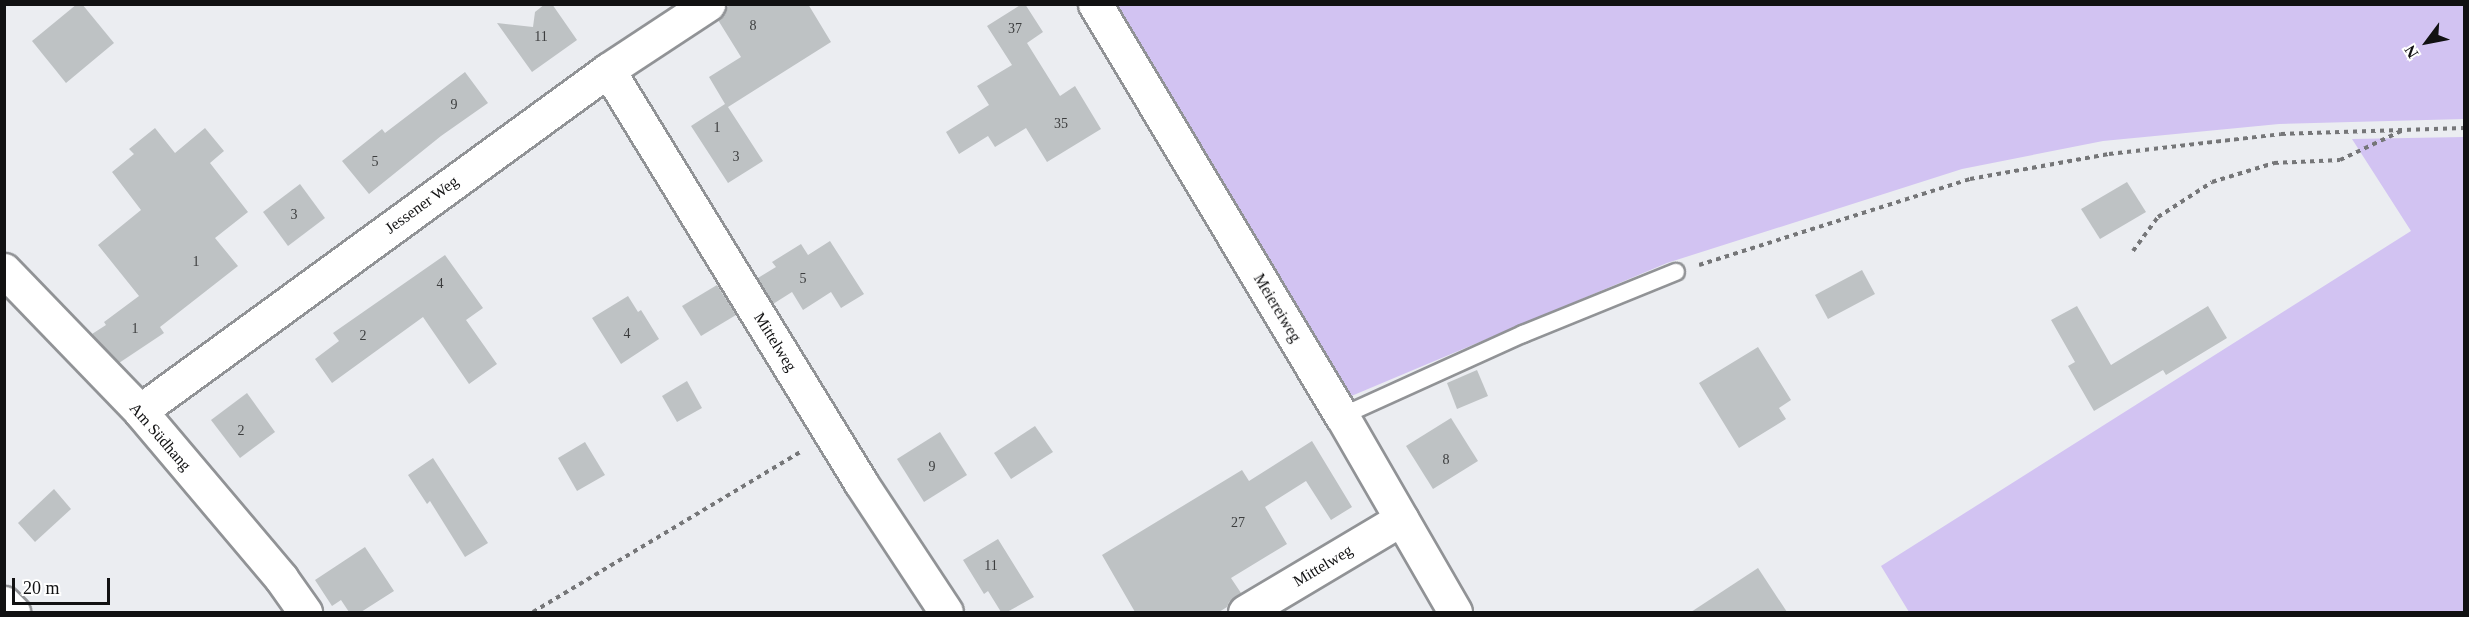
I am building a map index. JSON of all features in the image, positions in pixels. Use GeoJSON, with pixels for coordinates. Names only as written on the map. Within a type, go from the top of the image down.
{"type":"FeatureCollection","features":[{"type":"Feature","properties":{"kind":"street","name":"Jessener Weg"},"geometry":{"type":"LineString","coordinates":[[140,411],[608,70],[708,4]]}},
{"type":"Feature","properties":{"kind":"street","name":"Meiereiweg"},"geometry":{"type":"LineString","coordinates":[[1095,4],[1342,416],[1455,612]]}},
{"type":"Feature","properties":{"kind":"street","name":"Mittelweg"},"geometry":{"type":"LineString","coordinates":[[608,70],[831,433],[946,612]]}},
{"type":"Feature","properties":{"kind":"street","name":"Am Südhang"},"geometry":{"type":"LineString","coordinates":[[4,270],[140,411],[281,578],[305,612]]}},
{"type":"Feature","properties":{"kind":"street","name":"Mittelweg"},"geometry":{"type":"LineString","coordinates":[[1245,612],[1401,519]]}},
{"type":"Feature","properties":{"kind":"street"},"geometry":{"type":"LineString","coordinates":[[4,603],[13,612]]}},
{"type":"Feature","properties":{"kind":"lane"},"geometry":{"type":"LineString","coordinates":[[1342,416],[1523,334],[1676,272]]}},
{"type":"Feature","properties":{"kind":"path"},"geometry":{"type":"LineString","coordinates":[[1676,272],[1970,179],[2109,153],[2270,135],[2464,128]]}},
{"type":"Feature","properties":{"kind":"path"},"geometry":{"type":"LineString","coordinates":[[2133,251],[2158,217],[2212,182],[2274,163],[2340,160],[2404,130]]}},
{"type":"Feature","properties":{"kind":"path"},"geometry":{"type":"LineString","coordinates":[[533,612],[831,433]]}},
{"type":"Feature","properties":{"kind":"shaded area"},"geometry":{"type":"Polygon","coordinates":[[[1112,5],[2464,5],[2464,119],[2279,124],[2103,141],[1962,169],[1667,263],[1349,397],[1112,5]]]}},
{"type":"Feature","properties":{"kind":"shaded area"},"geometry":{"type":"Polygon","coordinates":[[[2464,137],[2464,612],[1909,612],[1881,566],[2411,231],[2352,139],[2464,137]]]}},
{"type":"Feature","properties":{"kind":"building"},"geometry":{"type":"Polygon","coordinates":[[[77,4],[82,4],[114,43],[66,83],[32,41],[77,4]]]}},
{"type":"Feature","properties":{"kind":"building"},"geometry":{"type":"Polygon","coordinates":[[[545,4],[552,4],[577,40],[532,72],[497,23],[533,27],[535,12],[545,4]]]}},
{"type":"Feature","properties":{"kind":"building"},"geometry":{"type":"Polygon","coordinates":[[[730,4],[808,4],[831,42],[728,107],[763,161],[728,183],[691,126],[725,104],[709,77],[741,57],[718,20],[730,4]]]}},
{"type":"Feature","properties":{"kind":"building"},"geometry":{"type":"Polygon","coordinates":[[[1025,4],[1043,32],[1027,43],[1060,96],[1075,86],[1101,129],[1047,162],[1026,128],[995,147],[988,136],[959,154],[946,132],[989,105],[977,86],[1012,65],[987,26],[1025,4]]]}},
{"type":"Feature","properties":{"kind":"building"},"geometry":{"type":"Polygon","coordinates":[[[465,72],[488,103],[441,136],[369,194],[342,161],[382,129],[385,133],[465,72]]]}},
{"type":"Feature","properties":{"kind":"building"},"geometry":{"type":"Polygon","coordinates":[[[155,128],[175,153],[205,128],[224,151],[210,163],[248,212],[215,238],[238,266],[160,327],[164,333],[119,363],[92,334],[106,325],[104,322],[139,296],[98,245],[141,210],[112,172],[134,154],[129,149],[155,128]]]}},
{"type":"Feature","properties":{"kind":"building"},"geometry":{"type":"Polygon","coordinates":[[[2127,182],[2146,212],[2100,239],[2081,209],[2127,182]]]}},
{"type":"Feature","properties":{"kind":"building"},"geometry":{"type":"Polygon","coordinates":[[[300,184],[325,218],[288,246],[263,212],[300,184]]]}},
{"type":"Feature","properties":{"kind":"building"},"geometry":{"type":"Polygon","coordinates":[[[830,241],[864,294],[841,308],[831,292],[803,310],[792,292],[773,304],[758,278],[776,267],[772,262],[801,244],[808,255],[830,241]]]}},
{"type":"Feature","properties":{"kind":"building"},"geometry":{"type":"Polygon","coordinates":[[[445,255],[483,308],[466,320],[497,364],[469,384],[423,317],[332,383],[315,359],[339,341],[333,333],[445,255]]]}},
{"type":"Feature","properties":{"kind":"building"},"geometry":{"type":"Polygon","coordinates":[[[1862,270],[1875,294],[1828,319],[1815,295],[1862,270]]]}},
{"type":"Feature","properties":{"kind":"building"},"geometry":{"type":"Polygon","coordinates":[[[717,285],[736,315],[701,336],[682,306],[717,285]]]}},
{"type":"Feature","properties":{"kind":"building"},"geometry":{"type":"Polygon","coordinates":[[[628,296],[638,312],[641,310],[659,339],[621,364],[592,318],[628,296]]]}},
{"type":"Feature","properties":{"kind":"building"},"geometry":{"type":"Polygon","coordinates":[[[2077,306],[2111,365],[2208,306],[2227,338],[2166,375],[2163,370],[2094,411],[2068,366],[2075,362],[2051,320],[2077,306]]]}},
{"type":"Feature","properties":{"kind":"building"},"geometry":{"type":"Polygon","coordinates":[[[1758,347],[1791,400],[1779,408],[1786,419],[1739,448],[1699,383],[1758,347]]]}},
{"type":"Feature","properties":{"kind":"building"},"geometry":{"type":"Polygon","coordinates":[[[1477,370],[1488,396],[1457,409],[1447,383],[1477,370]]]}},
{"type":"Feature","properties":{"kind":"building"},"geometry":{"type":"Polygon","coordinates":[[[687,381],[702,408],[677,422],[662,396],[687,381]]]}},
{"type":"Feature","properties":{"kind":"building"},"geometry":{"type":"Polygon","coordinates":[[[247,393],[275,432],[240,458],[211,420],[247,393]]]}},
{"type":"Feature","properties":{"kind":"building"},"geometry":{"type":"Polygon","coordinates":[[[1451,418],[1478,461],[1433,489],[1406,446],[1451,418]]]}},
{"type":"Feature","properties":{"kind":"building"},"geometry":{"type":"Polygon","coordinates":[[[1035,426],[1053,452],[1011,479],[994,453],[1035,426]]]}},
{"type":"Feature","properties":{"kind":"building"},"geometry":{"type":"Polygon","coordinates":[[[940,432],[967,475],[924,502],[897,459],[940,432]]]}},
{"type":"Feature","properties":{"kind":"building"},"geometry":{"type":"Polygon","coordinates":[[[1312,441],[1352,507],[1331,520],[1306,481],[1265,507],[1287,544],[1231,578],[1241,593],[1229,602],[1227,607],[1219,612],[1135,612],[1102,555],[1242,470],[1249,481],[1312,441]]]}},
{"type":"Feature","properties":{"kind":"building"},"geometry":{"type":"Polygon","coordinates":[[[585,442],[605,475],[577,491],[558,458],[585,442]]]}},
{"type":"Feature","properties":{"kind":"building"},"geometry":{"type":"Polygon","coordinates":[[[433,458],[488,543],[465,557],[430,501],[427,504],[408,475],[433,458]]]}},
{"type":"Feature","properties":{"kind":"building"},"geometry":{"type":"Polygon","coordinates":[[[54,489],[71,509],[35,542],[18,523],[54,489]]]}},
{"type":"Feature","properties":{"kind":"building"},"geometry":{"type":"Polygon","coordinates":[[[998,539],[1034,597],[1007,612],[1001,612],[988,591],[984,594],[963,560],[998,539]]]}},
{"type":"Feature","properties":{"kind":"building"},"geometry":{"type":"Polygon","coordinates":[[[365,547],[394,591],[361,612],[349,612],[341,600],[332,606],[315,580],[365,547]]]}},
{"type":"Feature","properties":{"kind":"building"},"geometry":{"type":"Polygon","coordinates":[[[1758,568],[1787,612],[1691,612],[1758,568]]]}}]}
